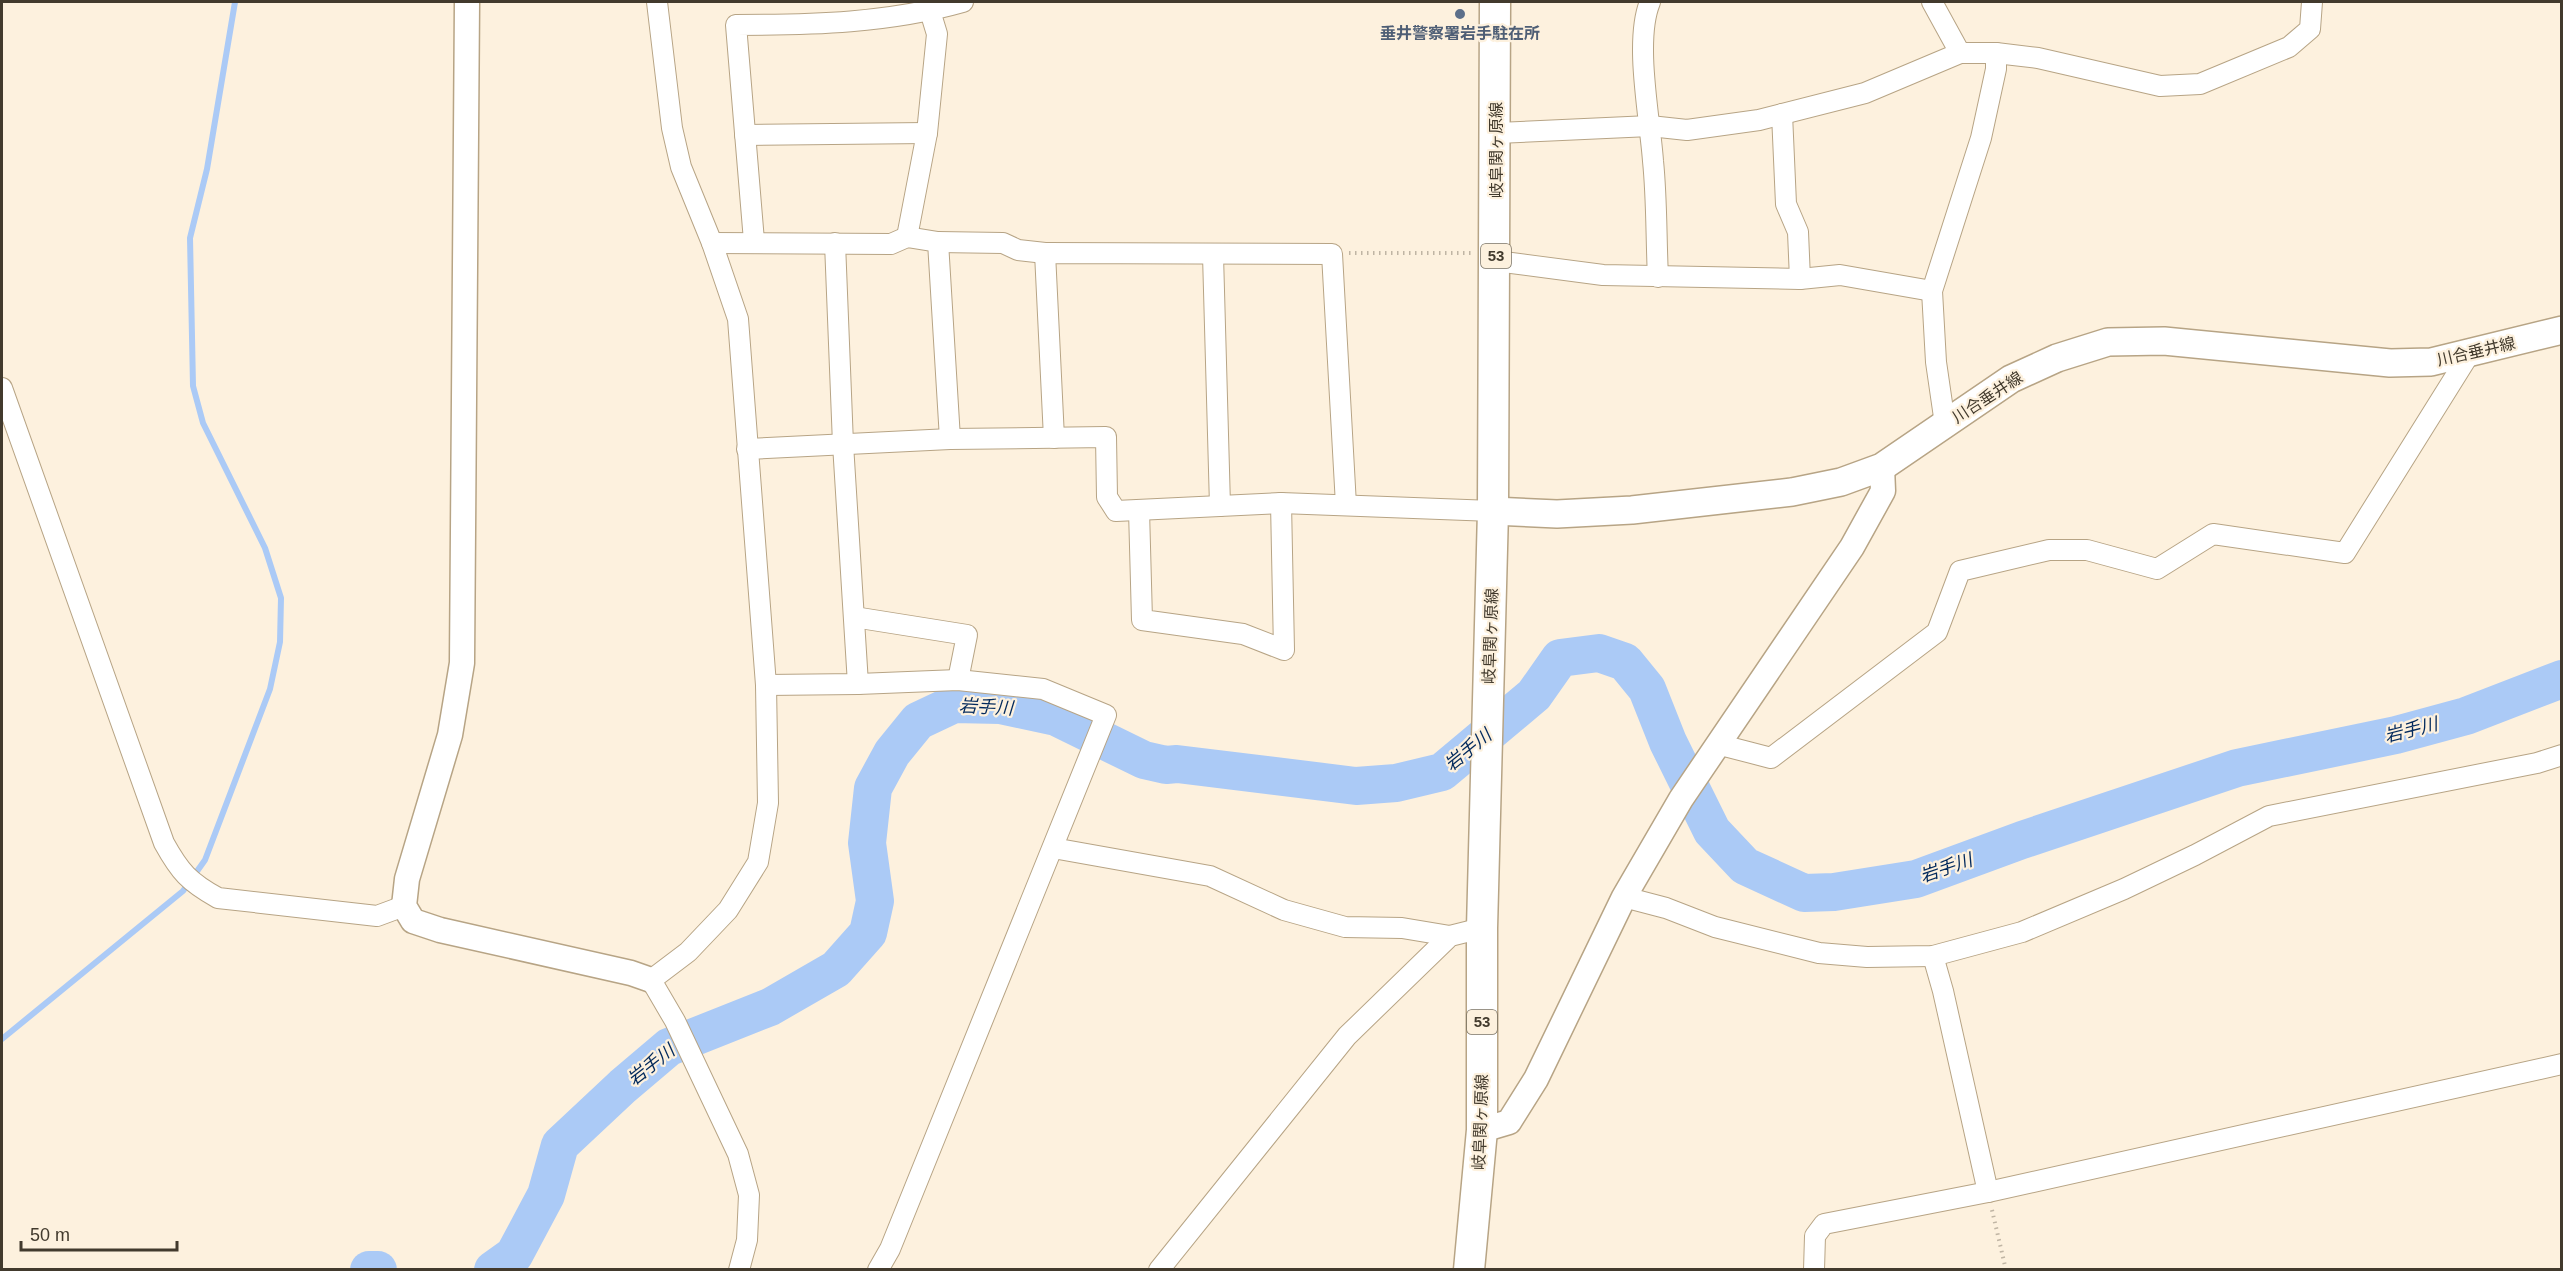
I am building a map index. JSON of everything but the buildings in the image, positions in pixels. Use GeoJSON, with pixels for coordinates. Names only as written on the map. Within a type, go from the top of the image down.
{"type":"FeatureCollection","features":[{"type":"Feature","properties":{"kind":"main road","name":"岐阜関ヶ原線"},"geometry":{"type":"LineString","coordinates":[[1469,1269],[1482,1130],[1482,928],[1494,511],[1496,2]]}},
{"type":"Feature","properties":{"kind":"main road","name":"川合垂井線"},"geometry":{"type":"LineString","coordinates":[[1494,511],[1557,514],[1632,510],[1781,494],[1841,482],[1882,466],[2011,379],[2057,358],[2108,342],[2164,342],[2390,363],[2431,362],[2562,330]]}},
{"type":"Feature","properties":{"kind":"street"},"geometry":{"type":"LineString","coordinates":[[467,2],[462,663],[450,735],[407,879],[404,906],[413,921],[440,930],[631,973],[651,980],[675,1021],[738,1154],[749,1196],[747,1240],[738,1269]]}},
{"type":"Feature","properties":{"kind":"street"},"geometry":{"type":"LineString","coordinates":[[651,980],[688,952],[728,910],[758,862],[768,803],[766,686],[738,319],[712,243],[681,167],[672,128],[657,2]]}},
{"type":"Feature","properties":{"kind":"street"},"geometry":{"type":"LineString","coordinates":[[754,241],[736,25],[782,25],[889,19],[963,2]]}},
{"type":"Feature","properties":{"kind":"street"},"geometry":{"type":"LineString","coordinates":[[1650,2],[1645,14],[1644,78],[1653,163],[1658,277]]}},
{"type":"Feature","properties":{"kind":"street"},"geometry":{"type":"LineString","coordinates":[[1932,2],[1960,53]]}},
{"type":"Feature","properties":{"kind":"street"},"geometry":{"type":"LineString","coordinates":[[1497,133],[1650,126],[1687,130],[1759,120],[1865,93],[1960,53],[1996,53],[2038,58],[2160,86],[2200,84],[2289,47],[2310,29],[2312,2]]}},
{"type":"Feature","properties":{"kind":"street"},"geometry":{"type":"LineString","coordinates":[[907,237],[927,133],[937,34],[930,11]]}},
{"type":"Feature","properties":{"kind":"street"},"geometry":{"type":"LineString","coordinates":[[1945,424],[1936,362],[1932,291],[1981,138],[1996,69],[1996,53]]}},
{"type":"Feature","properties":{"kind":"street"},"geometry":{"type":"LineString","coordinates":[[1782,114],[1786,204],[1798,232],[1800,279]]}},
{"type":"Feature","properties":{"kind":"street"},"geometry":{"type":"LineString","coordinates":[[745,135],[927,133]]}},
{"type":"Feature","properties":{"kind":"street"},"geometry":{"type":"LineString","coordinates":[[712,243],[754,241],[891,244],[907,237],[938,242],[1003,243],[1018,250],[1045,253],[1332,254],[1346,505]]}},
{"type":"Feature","properties":{"kind":"street"},"geometry":{"type":"LineString","coordinates":[[938,242],[950,439]]}},
{"type":"Feature","properties":{"kind":"street"},"geometry":{"type":"LineString","coordinates":[[834,243],[843,444],[858,684]]}},
{"type":"Feature","properties":{"kind":"street"},"geometry":{"type":"LineString","coordinates":[[1045,253],[1054,438]]}},
{"type":"Feature","properties":{"kind":"street"},"geometry":{"type":"LineString","coordinates":[[1213,255],[1220,506]]}},
{"type":"Feature","properties":{"kind":"street"},"geometry":{"type":"LineString","coordinates":[[1496,257],[1603,275],[1800,279],[1840,275],[1932,291]]}},
{"type":"Feature","properties":{"kind":"street"},"geometry":{"type":"LineString","coordinates":[[1713,749],[1771,758],[1937,632],[1960,571],[2049,550],[2087,550],[2157,569],[2213,534],[2344,553],[2470,353]]}},
{"type":"Feature","properties":{"kind":"street"},"geometry":{"type":"LineString","coordinates":[[2,388],[164,843],[179,870],[199,887],[218,898],[377,916],[404,906]]}},
{"type":"Feature","properties":{"kind":"street"},"geometry":{"type":"LineString","coordinates":[[747,448],[950,439],[1106,437],[1107,497],[1116,511],[1281,503],[1494,511]]}},
{"type":"Feature","properties":{"kind":"street"},"geometry":{"type":"LineString","coordinates":[[1482,1130],[1509,1122],[1536,1079],[1623,897],[1713,749],[1852,547],[1883,491],[1882,466]]}},
{"type":"Feature","properties":{"kind":"street"},"geometry":{"type":"LineString","coordinates":[[1139,510],[1142,620],[1243,634],[1284,651],[1281,503]]}},
{"type":"Feature","properties":{"kind":"street"},"geometry":{"type":"LineString","coordinates":[[854,617],[967,635],[958,680]]}},
{"type":"Feature","properties":{"kind":"street"},"geometry":{"type":"LineString","coordinates":[[766,686],[958,680],[1043,689],[1106,715],[891,1249],[878,1269]]}},
{"type":"Feature","properties":{"kind":"street"},"geometry":{"type":"LineString","coordinates":[[1623,897],[1666,908],[1715,927],[1819,953],[1867,957],[1933,956],[2022,932],[2144,879],[2269,816],[2537,763],[2562,755]]}},
{"type":"Feature","properties":{"kind":"street"},"geometry":{"type":"LineString","coordinates":[[1053,848],[1210,876],[1284,910],[1345,927],[1402,928],[1450,936],[1482,928]]}},
{"type":"Feature","properties":{"kind":"street"},"geometry":{"type":"LineString","coordinates":[[1160,1269],[1347,1036],[1450,936]]}},
{"type":"Feature","properties":{"kind":"street"},"geometry":{"type":"LineString","coordinates":[[1933,956],[1988,1191]]}},
{"type":"Feature","properties":{"kind":"street"},"geometry":{"type":"LineString","coordinates":[[1814,1269],[1815,1236],[1824,1224],[1988,1191],[2562,1064]]}},
{"type":"Feature","properties":{"kind":"path"},"geometry":{"type":"LineString","coordinates":[[1332,254],[1496,257]]}},
{"type":"Feature","properties":{"kind":"path"},"geometry":{"type":"LineString","coordinates":[[1988,1191],[2006,1269]]}},
{"type":"Feature","properties":{"kind":"waterway"},"geometry":{"type":"LineString","coordinates":[[2,1039],[183,891],[205,860],[270,689],[280,642],[281,598],[265,548],[203,423],[193,386],[190,238],[207,169],[235,2]]}},
{"type":"Feature","properties":{"kind":"waterway","name":"岩手川"},"geometry":{"type":"LineString","coordinates":[[493,1270],[514,1255],[546,1195],[560,1145],[623,1086],[669,1047],[770,1007],[836,969],[868,933],[875,901],[867,843],[873,788],[892,753],[918,721],[954,704],[1000,705],[1056,717],[1144,760],[1166,765],[1177,764],[1356,786],[1396,783],[1442,772],[1534,695],[1560,658],[1599,653],[1625,662],[1647,689],[1668,742],[1712,831],[1745,866],[1804,893],[1834,892],[1916,879],[2022,840],[2237,768],[2396,735],[2466,716],[2562,679]]}},
{"type":"Feature","properties":{"kind":"waterway","name":"岩手川"},"geometry":{"type":"LineString","coordinates":[[369,1270],[378,1270]]}},
{"type":"Feature","properties":{"kind":"place","name":"垂井警察署岩手駐在所"},"geometry":{"type":"Point","coordinates":[1460,14]}}]}
